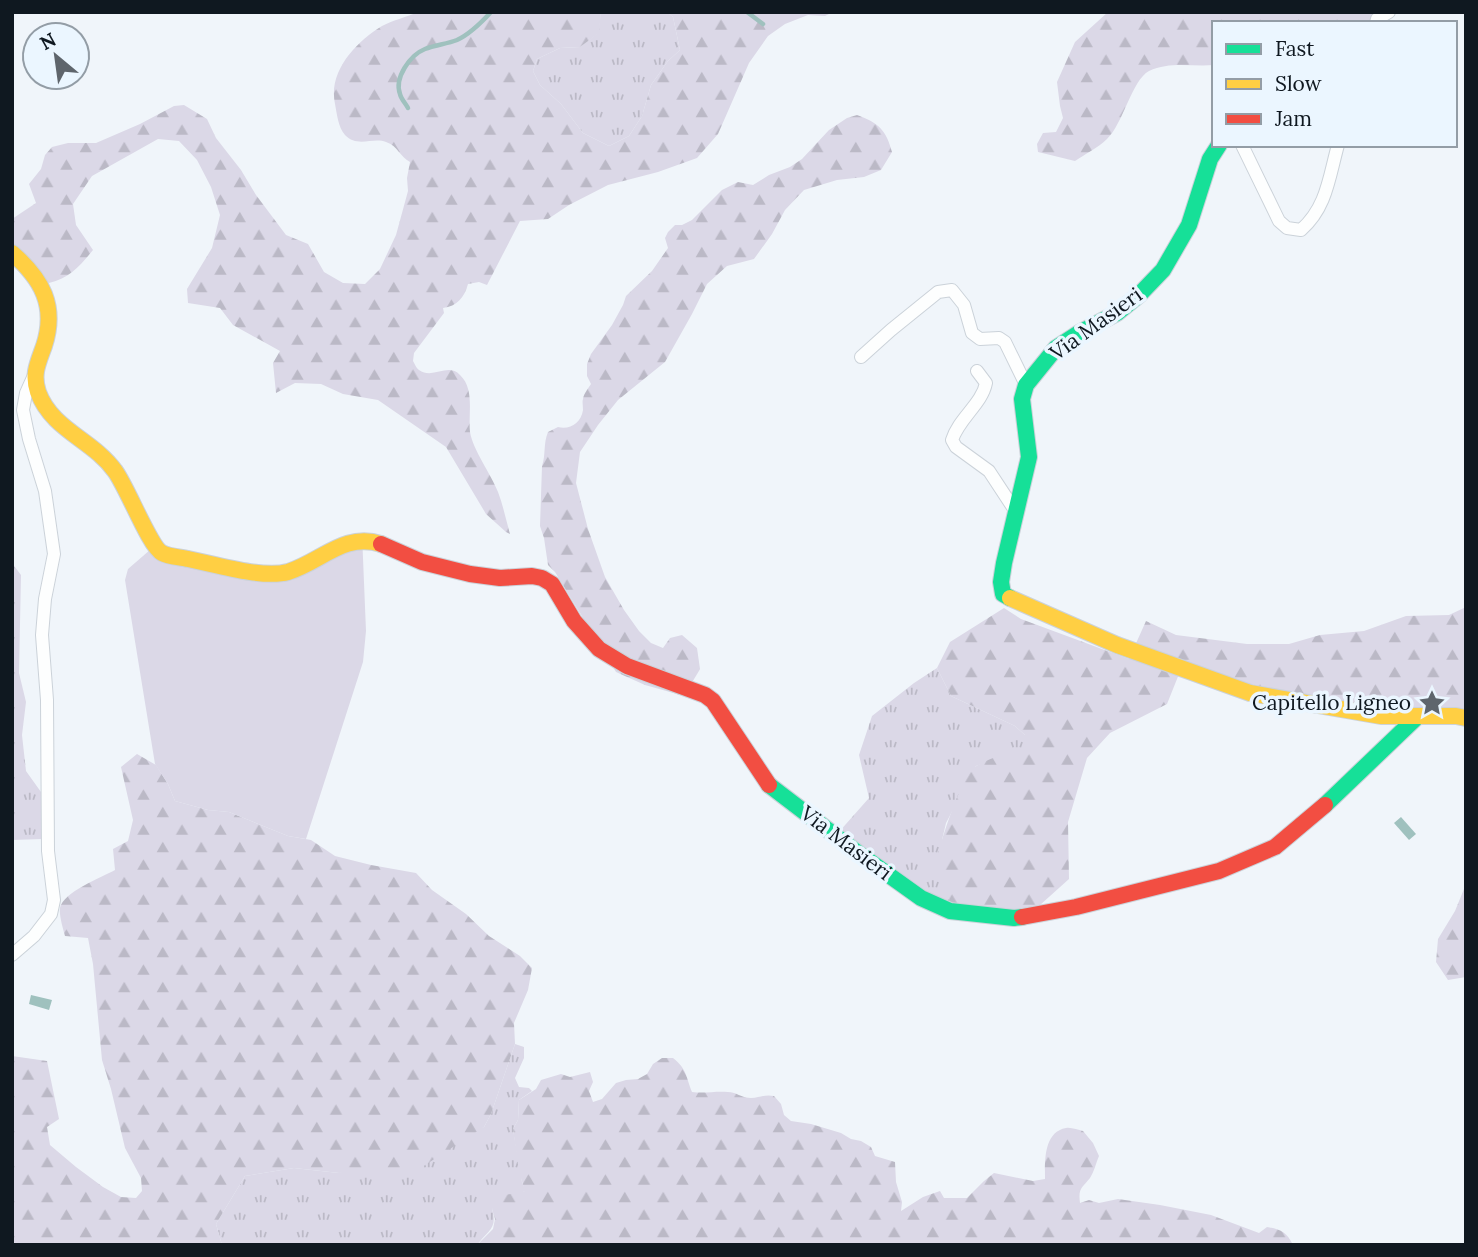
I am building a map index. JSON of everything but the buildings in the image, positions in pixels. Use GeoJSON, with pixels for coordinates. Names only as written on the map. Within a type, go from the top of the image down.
{"type":"FeatureCollection","features":[{"type":"Feature","properties":{"kind":"street","name":"Via Masieri"},"geometry":{"type":"LineString","coordinates":[[1026,385],[1056,348],[1079,332],[1117,313],[1163,270],[1189,225],[1210,159],[1218,147]]}},
{"type":"Feature","properties":{"kind":"street"},"geometry":{"type":"LineString","coordinates":[[1243,147],[1279,221],[1287,228],[1301,230],[1312,220],[1329,187],[1338,147]]}},
{"type":"Feature","properties":{"kind":"street"},"geometry":{"type":"LineString","coordinates":[[12,253],[35,274],[45,290],[49,317],[46,340],[26,394],[23,410],[45,491],[54,554],[44,600],[42,635],[47,699],[48,851],[54,900],[51,914],[34,936],[12,955]]}},
{"type":"Feature","properties":{"kind":"street"},"geometry":{"type":"LineString","coordinates":[[861,357],[938,292],[952,290],[964,305],[972,333],[980,340],[999,338],[1005,342],[1026,385],[1022,399],[1029,457],[1001,582],[1003,594],[1015,602],[1117,645],[1250,693],[1381,716],[1466,718]]}},
{"type":"Feature","properties":{"kind":"street"},"geometry":{"type":"LineString","coordinates":[[977,371],[986,383],[985,391],[955,430],[952,440],[956,447],[989,471],[1016,512]]}},
{"type":"Feature","properties":{"kind":"street","name":"Via Masieri"},"geometry":{"type":"LineString","coordinates":[[35,373],[39,395],[48,413],[110,465],[154,546],[163,554],[246,571],[278,574],[299,568],[335,547],[358,540],[385,546],[415,560],[477,576],[501,579],[542,577],[552,585],[561,597],[569,616],[594,645],[628,667],[705,695],[723,714],[769,785],[921,898],[950,911],[1014,918],[1076,907],[1219,871],[1275,847],[1316,814],[1418,716]]}},
{"type":"Feature","properties":{"kind":"green space"},"geometry":{"type":"Polygon","coordinates":[[[418,12],[601,12],[599,33],[580,47],[560,48],[537,59],[533,71],[540,85],[561,104],[583,133],[609,146],[629,136],[642,116],[651,85],[668,61],[680,50],[673,17],[667,12],[833,12],[825,16],[808,15],[785,24],[768,36],[749,63],[718,134],[697,158],[608,185],[548,219],[520,221],[487,285],[479,282],[468,284],[459,300],[443,308],[444,313],[414,353],[413,361],[416,367],[424,373],[450,370],[455,371],[465,381],[469,394],[472,439],[498,492],[510,534],[486,514],[446,447],[378,400],[343,394],[321,384],[295,383],[276,393],[273,363],[280,351],[233,325],[220,308],[188,303],[187,289],[212,248],[220,215],[211,187],[197,160],[179,141],[158,139],[92,176],[73,204],[76,225],[93,250],[69,275],[49,283],[12,248],[12,219],[36,203],[29,184],[41,169],[45,155],[52,147],[68,143],[96,143],[174,106],[184,105],[207,119],[216,138],[286,235],[308,244],[324,272],[343,283],[365,284],[380,269],[396,235],[408,191],[410,162],[386,142],[360,142],[345,135],[339,124],[335,104],[336,80],[346,59],[363,40],[382,26],[418,12]]]}},
{"type":"Feature","properties":{"kind":"green space"},"geometry":{"type":"Polygon","coordinates":[[[601,12],[667,12],[673,17],[680,50],[668,61],[651,85],[642,116],[629,136],[609,146],[583,133],[561,104],[540,85],[533,71],[537,59],[560,48],[580,47],[598,33],[601,12]]]}},
{"type":"Feature","properties":{"kind":"green space"},"geometry":{"type":"Polygon","coordinates":[[[1108,12],[1378,12],[1370,21],[1212,21],[1212,65],[1173,65],[1149,71],[1138,83],[1113,132],[1100,145],[1075,161],[1038,152],[1037,144],[1043,133],[1056,132],[1063,118],[1057,82],[1075,42],[1108,12]]]}},
{"type":"Feature","properties":{"kind":"green space"},"geometry":{"type":"Polygon","coordinates":[[[857,115],[876,124],[887,138],[892,152],[881,170],[864,177],[837,180],[804,190],[785,210],[754,259],[727,266],[707,284],[665,362],[618,400],[580,452],[576,483],[588,529],[605,577],[624,610],[651,643],[663,648],[670,638],[682,635],[697,648],[700,669],[684,696],[645,685],[616,672],[555,572],[548,565],[540,526],[542,466],[548,432],[558,427],[571,426],[580,419],[584,397],[591,384],[587,376],[587,364],[591,354],[612,325],[626,296],[652,271],[668,248],[665,238],[668,232],[675,225],[692,220],[722,190],[738,182],[753,185],[790,167],[802,159],[829,130],[857,115]]]}},
{"type":"Feature","properties":{"kind":"green space"},"geometry":{"type":"Polygon","coordinates":[[[362,534],[366,631],[363,662],[306,839],[288,836],[229,812],[208,810],[175,801],[155,764],[125,580],[128,569],[158,543],[169,550],[269,569],[295,562],[362,534]]]}},
{"type":"Feature","properties":{"kind":"green space"},"geometry":{"type":"Polygon","coordinates":[[[12,563],[21,575],[19,673],[26,702],[22,735],[26,771],[41,792],[43,839],[12,840],[12,563]]]}},
{"type":"Feature","properties":{"kind":"green space"},"geometry":{"type":"Polygon","coordinates":[[[1466,607],[1466,723],[1179,674],[1167,704],[1110,733],[1087,758],[1068,822],[1069,879],[1030,914],[958,919],[934,866],[952,811],[971,771],[983,762],[1025,747],[1025,735],[1015,726],[951,696],[937,668],[950,642],[1004,608],[1021,619],[1129,659],[1146,621],[1176,635],[1247,644],[1289,644],[1320,635],[1364,631],[1406,616],[1449,615],[1466,607]]]}},
{"type":"Feature","properties":{"kind":"green space"},"geometry":{"type":"Polygon","coordinates":[[[937,668],[951,696],[1015,726],[1025,735],[1025,748],[976,766],[946,823],[942,840],[951,905],[940,903],[838,833],[869,798],[859,755],[872,716],[937,668]]]}},
{"type":"Feature","properties":{"kind":"green space"},"geometry":{"type":"Polygon","coordinates":[[[137,754],[156,765],[175,801],[208,810],[229,812],[288,836],[311,840],[335,856],[416,873],[432,890],[532,968],[528,990],[514,1023],[515,1044],[484,1127],[419,1169],[339,1173],[294,1168],[245,1176],[216,1224],[222,1245],[12,1245],[12,1056],[47,1061],[59,1119],[47,1127],[50,1145],[103,1187],[121,1197],[136,1198],[142,1191],[141,1178],[125,1148],[102,1060],[88,938],[65,936],[60,911],[68,896],[115,870],[113,849],[128,841],[133,820],[121,767],[137,754]]]}},
{"type":"Feature","properties":{"kind":"green space"},"geometry":{"type":"Polygon","coordinates":[[[1466,884],[1466,977],[1448,980],[1436,962],[1438,939],[1455,911],[1466,884]]]}},
{"type":"Feature","properties":{"kind":"green space"},"geometry":{"type":"Polygon","coordinates":[[[515,1044],[524,1047],[524,1058],[515,1078],[519,1087],[532,1091],[519,1100],[518,1120],[513,1129],[526,1191],[492,1209],[493,1225],[477,1245],[222,1245],[216,1224],[245,1176],[294,1168],[339,1173],[484,1127],[515,1044]]]}},
{"type":"Feature","properties":{"kind":"green space"},"geometry":{"type":"Polygon","coordinates":[[[662,1058],[673,1058],[681,1066],[692,1092],[729,1092],[746,1098],[774,1096],[781,1104],[784,1115],[791,1121],[841,1133],[871,1147],[875,1156],[895,1162],[901,1211],[923,1197],[940,1191],[944,1198],[967,1198],[994,1173],[1033,1181],[1045,1179],[1049,1142],[1058,1131],[1070,1128],[1083,1131],[1099,1156],[1091,1176],[1080,1191],[1080,1203],[1118,1199],[1211,1215],[1259,1233],[1267,1227],[1279,1230],[1286,1234],[1293,1245],[477,1245],[493,1229],[495,1219],[492,1209],[496,1200],[505,1195],[525,1191],[519,1172],[513,1129],[518,1120],[519,1100],[536,1089],[541,1080],[561,1074],[570,1077],[590,1072],[593,1082],[589,1091],[593,1102],[602,1099],[616,1083],[638,1079],[647,1074],[653,1064],[662,1058]]]}},
{"type":"Feature","properties":{"kind":"shaded area"},"geometry":{"type":"Polygon","coordinates":[[[1401,817],[1416,834],[1409,840],[1394,823],[1401,817]]]}},
{"type":"Feature","properties":{"kind":"shaded area"},"geometry":{"type":"Polygon","coordinates":[[[31,995],[52,1000],[49,1010],[29,1004],[31,995]]]}},
{"type":"Feature","properties":{"kind":"waterway"},"geometry":{"type":"LineString","coordinates":[[408,108],[401,98],[399,81],[414,56],[425,49],[462,38],[491,12]]}},
{"type":"Feature","properties":{"kind":"waterway"},"geometry":{"type":"LineString","coordinates":[[747,12],[763,24]]}},
{"type":"Feature","properties":{"kind":"traffic: fast"},"geometry":{"type":"LineString","coordinates":[[1010,598],[1003,594],[1001,582],[1029,457],[1022,399],[1026,385],[1056,348],[1117,313],[1163,270],[1189,225],[1210,159],[1218,147]]}},
{"type":"Feature","properties":{"kind":"traffic: fast"},"geometry":{"type":"LineString","coordinates":[[1325,805],[1418,716]]}},
{"type":"Feature","properties":{"kind":"traffic: fast"},"geometry":{"type":"LineString","coordinates":[[769,785],[921,898],[950,911],[1022,917]]}},
{"type":"Feature","properties":{"kind":"traffic: slow"},"geometry":{"type":"LineString","coordinates":[[12,253],[39,283],[47,306],[48,332],[36,374],[36,386],[44,405],[63,426],[96,451],[115,471],[151,540],[162,553],[238,570],[277,574],[300,567],[344,545],[368,541],[381,544]]}},
{"type":"Feature","properties":{"kind":"traffic: slow"},"geometry":{"type":"LineString","coordinates":[[1010,598],[1117,645],[1250,693],[1381,716],[1466,718]]}},
{"type":"Feature","properties":{"kind":"traffic: jam"},"geometry":{"type":"LineString","coordinates":[[381,544],[422,562],[470,574],[500,578],[532,576],[552,584],[574,621],[599,649],[627,666],[705,695],[713,701],[769,785]]}},
{"type":"Feature","properties":{"kind":"traffic: jam"},"geometry":{"type":"LineString","coordinates":[[1022,917],[1076,907],[1219,871],[1275,847],[1325,805]]}},
{"type":"Feature","properties":{"kind":"place","name":"Capitello Ligneo"},"geometry":{"type":"Point","coordinates":[1432,703]}}]}
